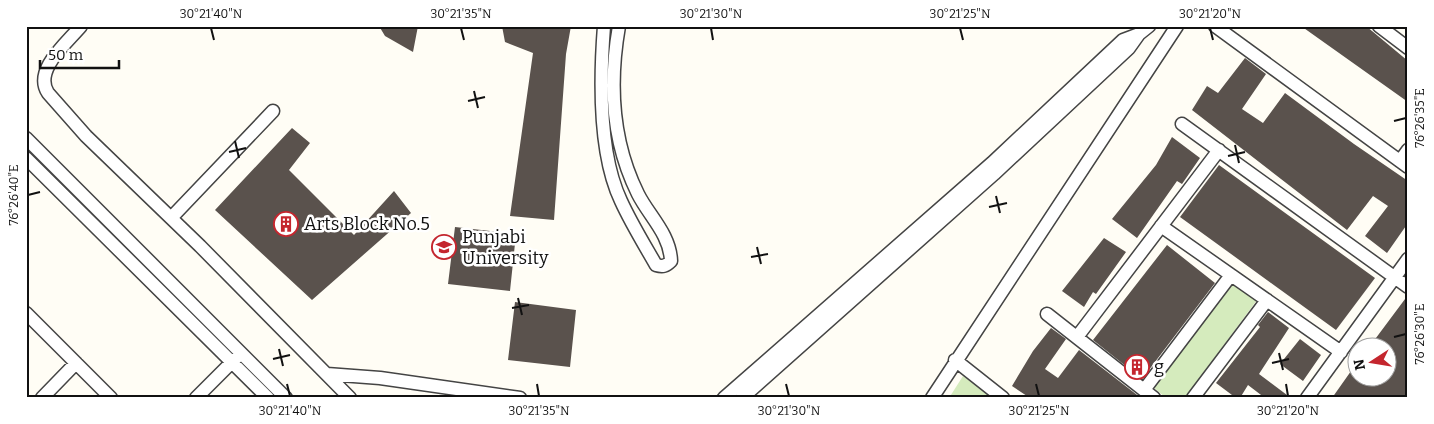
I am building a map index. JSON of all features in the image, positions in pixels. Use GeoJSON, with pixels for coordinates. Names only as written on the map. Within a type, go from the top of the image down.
{"type":"FeatureCollection","features":[{"type":"Feature","properties":{"kind":"street"},"geometry":{"type":"LineString","coordinates":[[81,26],[54,57],[43,77],[43,86],[86,136],[171,218],[350,398]]}},
{"type":"Feature","properties":{"kind":"street"},"geometry":{"type":"LineString","coordinates":[[604,26],[601,68],[606,150],[620,200],[656,265],[661,267],[671,261],[668,241],[632,183],[622,158],[616,134],[614,102],[619,26]]}},
{"type":"Feature","properties":{"kind":"street"},"geometry":{"type":"LineString","coordinates":[[932,398],[1177,26]]}},
{"type":"Feature","properties":{"kind":"street"},"geometry":{"type":"LineString","coordinates":[[1215,26],[1404,164],[1408,150]]}},
{"type":"Feature","properties":{"kind":"street"},"geometry":{"type":"LineString","coordinates":[[1378,26],[1408,48]]}},
{"type":"Feature","properties":{"kind":"street"},"geometry":{"type":"LineString","coordinates":[[724,398],[1129,48],[1144,30]]}},
{"type":"Feature","properties":{"kind":"street"},"geometry":{"type":"LineString","coordinates":[[742,398],[1060,106]]}},
{"type":"Feature","properties":{"kind":"street"},"geometry":{"type":"LineString","coordinates":[[171,218],[273,111]]}},
{"type":"Feature","properties":{"kind":"street"},"geometry":{"type":"LineString","coordinates":[[1182,124],[1408,287]]}},
{"type":"Feature","properties":{"kind":"street"},"geometry":{"type":"LineString","coordinates":[[26,138],[236,357],[268,398]]}},
{"type":"Feature","properties":{"kind":"street"},"geometry":{"type":"LineString","coordinates":[[1077,337],[1218,150]]}},
{"type":"Feature","properties":{"kind":"street"},"geometry":{"type":"LineString","coordinates":[[26,158],[236,357],[286,398]]}},
{"type":"Feature","properties":{"kind":"street"},"geometry":{"type":"LineString","coordinates":[[1161,226],[1341,352]]}},
{"type":"Feature","properties":{"kind":"street"},"geometry":{"type":"LineString","coordinates":[[1307,398],[1408,259]]}},
{"type":"Feature","properties":{"kind":"street"},"geometry":{"type":"LineString","coordinates":[[1144,390],[1231,275]]}},
{"type":"Feature","properties":{"kind":"street"},"geometry":{"type":"LineString","coordinates":[[1193,398],[1267,300]]}},
{"type":"Feature","properties":{"kind":"street"},"geometry":{"type":"LineString","coordinates":[[26,313],[111,398]]}},
{"type":"Feature","properties":{"kind":"street"},"geometry":{"type":"LineString","coordinates":[[1047,314],[1154,398]]}},
{"type":"Feature","properties":{"kind":"street"},"geometry":{"type":"LineString","coordinates":[[196,398],[236,357]]}},
{"type":"Feature","properties":{"kind":"street"},"geometry":{"type":"LineString","coordinates":[[956,360],[1003,398]]}},
{"type":"Feature","properties":{"kind":"street"},"geometry":{"type":"LineString","coordinates":[[42,398],[76,363]]}},
{"type":"Feature","properties":{"kind":"street"},"geometry":{"type":"LineString","coordinates":[[327,374],[380,378],[520,398]]}},
{"type":"Feature","properties":{"kind":"green space"},"geometry":{"type":"Polygon","coordinates":[[[1234,283],[1257,300],[1185,398],[1166,398],[1153,387],[1234,283]]]}},
{"type":"Feature","properties":{"kind":"green space"},"geometry":{"type":"Polygon","coordinates":[[[963,376],[993,398],[949,398],[963,376]]]}},
{"type":"Feature","properties":{"kind":"building"},"geometry":{"type":"Polygon","coordinates":[[[379,26],[418,26],[413,52],[385,36],[379,26]]]}},
{"type":"Feature","properties":{"kind":"building"},"geometry":{"type":"Polygon","coordinates":[[[502,26],[571,26],[566,54],[554,220],[510,216],[533,53],[505,42],[502,26]]]}},
{"type":"Feature","properties":{"kind":"building"},"geometry":{"type":"Polygon","coordinates":[[[1301,26],[1366,26],[1408,61],[1408,102],[1301,26]]]}},
{"type":"Feature","properties":{"kind":"building"},"geometry":{"type":"Polygon","coordinates":[[[1245,58],[1266,74],[1242,109],[1263,123],[1285,93],[1408,181],[1408,223],[1387,253],[1365,236],[1388,206],[1373,196],[1347,230],[1192,110],[1207,86],[1218,93],[1245,58]]]}},
{"type":"Feature","properties":{"kind":"building","name":"Arts Block No.5"},"geometry":{"type":"Polygon","coordinates":[[[292,128],[310,143],[289,170],[354,235],[394,191],[411,213],[312,300],[215,210],[292,128]]]}},
{"type":"Feature","properties":{"kind":"building"},"geometry":{"type":"Polygon","coordinates":[[[1172,137],[1200,158],[1182,184],[1177,181],[1137,238],[1112,219],[1156,165],[1172,137]]]}},
{"type":"Feature","properties":{"kind":"building"},"geometry":{"type":"Polygon","coordinates":[[[1219,165],[1375,278],[1336,330],[1180,217],[1219,165]]]}},
{"type":"Feature","properties":{"kind":"building","name":"Arts Block No.5"},"geometry":{"type":"Polygon","coordinates":[[[455,227],[516,234],[510,291],[448,284],[455,227]]]}},
{"type":"Feature","properties":{"kind":"building"},"geometry":{"type":"Polygon","coordinates":[[[1104,238],[1126,252],[1096,294],[1093,292],[1084,307],[1062,291],[1104,238]]]}},
{"type":"Feature","properties":{"kind":"building"},"geometry":{"type":"Polygon","coordinates":[[[1167,245],[1215,283],[1142,379],[1093,340],[1167,245]]]}},
{"type":"Feature","properties":{"kind":"building"},"geometry":{"type":"Polygon","coordinates":[[[1408,295],[1408,398],[1332,398],[1346,378],[1346,386],[1396,386],[1396,336],[1377,336],[1408,295]]]}},
{"type":"Feature","properties":{"kind":"building"},"geometry":{"type":"Polygon","coordinates":[[[515,302],[576,310],[570,367],[508,360],[515,302]]]}},
{"type":"Feature","properties":{"kind":"building"},"geometry":{"type":"Polygon","coordinates":[[[1268,312],[1289,328],[1259,374],[1291,398],[1265,398],[1248,385],[1240,398],[1236,398],[1216,383],[1260,327],[1258,325],[1268,312]]]}},
{"type":"Feature","properties":{"kind":"building"},"geometry":{"type":"Polygon","coordinates":[[[1051,328],[1066,339],[1045,369],[1058,378],[1079,350],[1141,398],[1030,398],[1012,386],[1033,351],[1051,328]]]}},
{"type":"Feature","properties":{"kind":"building"},"geometry":{"type":"Polygon","coordinates":[[[1300,339],[1321,355],[1303,381],[1280,364],[1300,339]]]}},
{"type":"Feature","properties":{"kind":"place","name":"Arts Block No.5"},"geometry":{"type":"Point","coordinates":[286,224]}},
{"type":"Feature","properties":{"kind":"place","name":"Punjabi University"},"geometry":{"type":"Point","coordinates":[444,247]}},
{"type":"Feature","properties":{"kind":"place","name":"g"},"geometry":{"type":"Point","coordinates":[1137,367]}}]}
